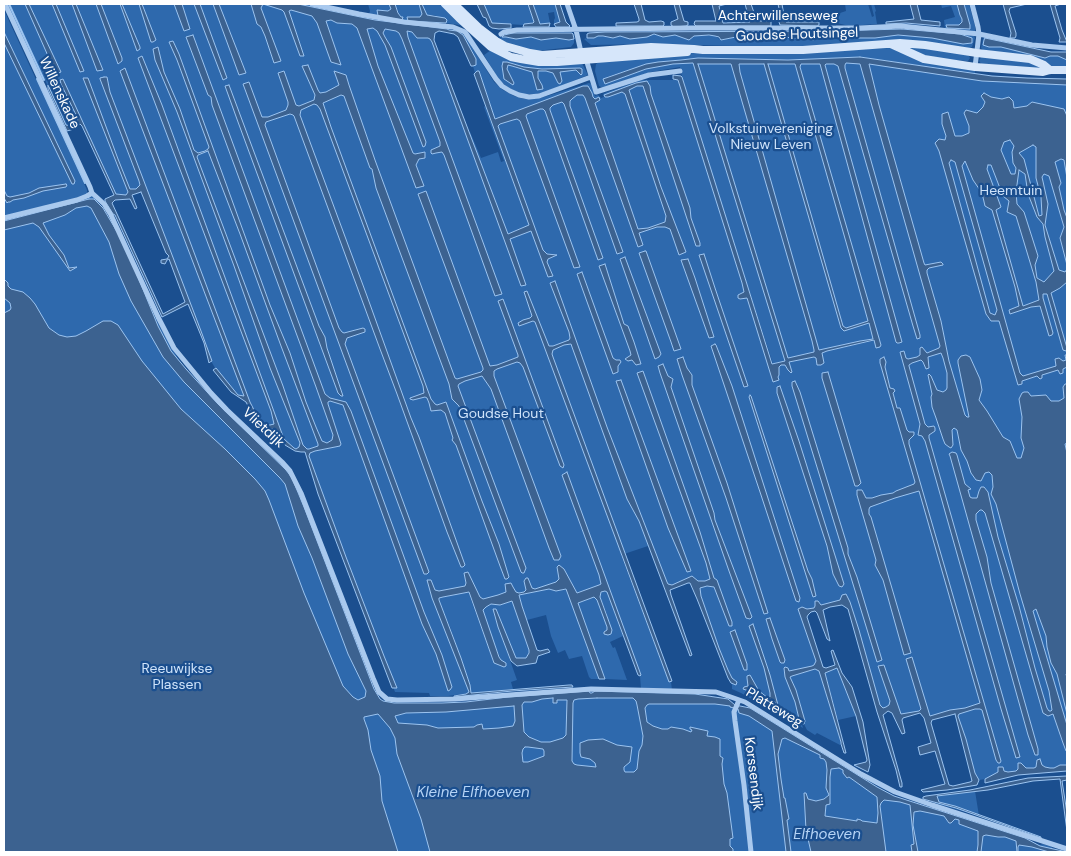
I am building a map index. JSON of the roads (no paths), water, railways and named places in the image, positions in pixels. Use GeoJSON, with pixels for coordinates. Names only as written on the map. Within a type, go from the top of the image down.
{"type":"FeatureCollection","features":[{"type":"Feature","properties":{"kind":"main road","name":"Goudse Houtsingel"},"geometry":{"type":"LineString","coordinates":[[445,4],[491,47],[521,59],[538,62],[557,62],[704,50]]}},
{"type":"Feature","properties":{"kind":"main road","name":"Goudse Houtsingel"},"geometry":{"type":"LineString","coordinates":[[454,4],[479,28],[505,46],[518,51],[542,55],[651,47],[704,50],[803,50],[900,43],[1030,59],[1050,70]]}},
{"type":"Feature","properties":{"kind":"main road","name":"Goudse Houtsingel"},"geometry":{"type":"LineString","coordinates":[[890,44],[924,59],[1020,71],[1067,70]]}},
{"type":"Feature","properties":{"kind":"street","name":"Willenskade"},"geometry":{"type":"LineString","coordinates":[[6,4],[92,193]]}},
{"type":"Feature","properties":{"kind":"street"},"geometry":{"type":"LineString","coordinates":[[312,4],[404,22],[453,27],[465,32],[502,86],[510,91],[529,97],[548,93],[591,78]]}},
{"type":"Feature","properties":{"kind":"street"},"geometry":{"type":"LineString","coordinates":[[567,4],[581,52],[586,59],[596,92],[649,75],[680,71]]}},
{"type":"Feature","properties":{"kind":"street"},"geometry":{"type":"LineString","coordinates":[[972,4],[979,34],[975,66]]}},
{"type":"Feature","properties":{"kind":"street","name":"Achterwillenseweg"},"geometry":{"type":"LineString","coordinates":[[502,34],[517,30],[860,28],[901,26],[979,34],[1032,45],[1067,48]]}},
{"type":"Feature","properties":{"kind":"street"},"geometry":{"type":"LineString","coordinates":[[4,218],[77,200],[92,193]]}},
{"type":"Feature","properties":{"kind":"street","name":"Vlietdijk"},"geometry":{"type":"LineString","coordinates":[[92,193],[112,215],[174,348],[227,410],[290,471],[301,493],[373,678],[379,692],[386,699]]}},
{"type":"Feature","properties":{"kind":"street","name":"Platteweg"},"geometry":{"type":"LineString","coordinates":[[386,699],[455,699],[591,689],[716,692],[728,696],[737,705],[745,702],[860,774],[895,792],[1067,849]]}},
{"type":"Feature","properties":{"kind":"street","name":"Korssendijk"},"geometry":{"type":"LineString","coordinates":[[737,705],[735,721],[751,852]]}},
{"type":"Feature","properties":{"kind":"water"},"geometry":{"type":"Polygon","coordinates":[[[25,4],[29,4],[61,72],[56,74],[25,4]]]}},
{"type":"Feature","properties":{"kind":"water"},"geometry":{"type":"Polygon","coordinates":[[[52,4],[56,4],[84,71],[80,72],[52,4]]]}},
{"type":"Feature","properties":{"kind":"water"},"geometry":{"type":"Polygon","coordinates":[[[72,4],[76,4],[103,70],[97,71],[72,4]]]}},
{"type":"Feature","properties":{"kind":"water"},"geometry":{"type":"Polygon","coordinates":[[[96,4],[101,4],[122,58],[122,61],[118,64],[96,4]]]}},
{"type":"Feature","properties":{"kind":"water"},"geometry":{"type":"Polygon","coordinates":[[[120,4],[122,4],[140,47],[137,51],[120,4]]]}},
{"type":"Feature","properties":{"kind":"water"},"geometry":{"type":"Polygon","coordinates":[[[139,4],[142,4],[156,40],[153,42],[151,42],[139,4]]]}},
{"type":"Feature","properties":{"kind":"water"},"geometry":{"type":"Polygon","coordinates":[[[174,4],[182,4],[190,29],[184,31],[174,4]]]}},
{"type":"Feature","properties":{"kind":"water"},"geometry":{"type":"Polygon","coordinates":[[[194,4],[200,4],[227,78],[223,80],[194,4]]]}},
{"type":"Feature","properties":{"kind":"water"},"geometry":{"type":"Polygon","coordinates":[[[213,4],[219,4],[246,73],[239,75],[213,4]]]}},
{"type":"Feature","properties":{"kind":"water"},"geometry":{"type":"Polygon","coordinates":[[[251,4],[263,4],[261,8],[281,61],[274,63],[265,36],[261,27],[257,24],[251,4]]]}},
{"type":"Feature","properties":{"kind":"water"},"geometry":{"type":"Polygon","coordinates":[[[263,4],[298,4],[375,20],[447,29],[457,31],[463,35],[476,59],[476,65],[471,66],[458,37],[454,34],[439,31],[435,33],[434,40],[508,234],[529,225],[474,74],[479,71],[495,119],[583,86],[588,86],[595,99],[599,97],[600,100],[595,103],[638,229],[648,228],[665,222],[666,216],[625,94],[622,92],[608,97],[604,95],[636,83],[647,81],[690,208],[691,218],[700,246],[696,246],[643,86],[637,86],[629,90],[661,187],[686,252],[679,255],[670,229],[665,227],[657,227],[639,233],[643,245],[638,247],[585,98],[583,95],[577,95],[570,101],[570,106],[623,252],[617,254],[562,102],[553,105],[550,110],[603,258],[598,260],[545,111],[540,109],[526,116],[580,267],[574,268],[520,121],[517,119],[500,124],[498,126],[543,250],[547,254],[557,255],[548,259],[547,262],[553,276],[548,277],[531,231],[510,239],[526,285],[521,286],[432,42],[428,38],[417,38],[412,32],[407,31],[502,294],[495,296],[444,155],[442,152],[431,153],[431,150],[440,146],[440,142],[399,33],[385,29],[383,33],[391,47],[426,142],[423,147],[385,45],[377,31],[373,28],[367,29],[378,66],[413,153],[425,152],[425,158],[419,159],[416,165],[424,186],[416,188],[357,28],[352,24],[337,23],[331,20],[326,21],[341,65],[331,62],[317,23],[312,16],[291,10],[289,11],[304,56],[300,56],[284,12],[263,4]]]}},
{"type":"Feature","properties":{"kind":"water"},"geometry":{"type":"Polygon","coordinates":[[[389,4],[395,4],[398,13],[403,17],[402,20],[378,16],[377,10],[388,11],[391,9],[389,4]]]}},
{"type":"Feature","properties":{"kind":"water"},"geometry":{"type":"Polygon","coordinates":[[[419,4],[422,4],[427,15],[445,18],[447,20],[446,23],[408,21],[407,17],[420,17],[422,14],[419,4]]]}},
{"type":"Feature","properties":{"kind":"water"},"geometry":{"type":"Polygon","coordinates":[[[477,4],[484,4],[492,23],[511,24],[511,28],[499,29],[489,26],[477,4]]]}},
{"type":"Feature","properties":{"kind":"water"},"geometry":{"type":"Polygon","coordinates":[[[528,4],[533,4],[540,24],[550,23],[549,27],[523,27],[524,24],[534,22],[528,4]]]}},
{"type":"Feature","properties":{"kind":"water"},"geometry":{"type":"Polygon","coordinates":[[[555,4],[560,4],[569,27],[556,27],[554,24],[560,22],[555,4]]]}},
{"type":"Feature","properties":{"kind":"water"},"geometry":{"type":"Polygon","coordinates":[[[634,4],[641,4],[645,20],[649,22],[661,21],[664,22],[664,25],[616,26],[616,23],[639,21],[634,4]]]}},
{"type":"Feature","properties":{"kind":"water"},"geometry":{"type":"Polygon","coordinates":[[[674,4],[679,4],[684,21],[688,22],[688,25],[674,27],[671,25],[671,22],[678,19],[674,4]]]}},
{"type":"Feature","properties":{"kind":"water"},"geometry":{"type":"Polygon","coordinates":[[[712,4],[727,4],[719,6],[723,23],[750,22],[745,4],[751,4],[757,21],[771,21],[771,26],[696,26],[694,24],[695,21],[716,21],[712,4]]]}},
{"type":"Feature","properties":{"kind":"water"},"geometry":{"type":"Polygon","coordinates":[[[778,4],[782,4],[786,22],[819,22],[819,25],[780,25],[779,22],[782,21],[778,4]]]}},
{"type":"Feature","properties":{"kind":"water"},"geometry":{"type":"Polygon","coordinates":[[[910,4],[917,4],[921,20],[940,22],[940,26],[906,23],[886,24],[886,22],[914,19],[910,4]]]}},
{"type":"Feature","properties":{"kind":"water"},"geometry":{"type":"Polygon","coordinates":[[[957,4],[964,4],[970,29],[947,28],[946,25],[959,25],[962,22],[957,4]]]}},
{"type":"Feature","properties":{"kind":"water"},"geometry":{"type":"Polygon","coordinates":[[[1003,4],[1027,4],[1010,8],[1009,11],[1016,33],[1015,38],[1010,38],[1011,33],[1003,4]]]}},
{"type":"Feature","properties":{"kind":"water"},"geometry":{"type":"Polygon","coordinates":[[[1050,4],[1061,4],[1055,6],[1067,42],[1059,42],[1060,38],[1050,4]]]}},
{"type":"Feature","properties":{"kind":"water"},"geometry":{"type":"Polygon","coordinates":[[[902,29],[960,34],[972,38],[972,43],[963,44],[932,38],[898,35],[875,38],[848,36],[834,39],[824,36],[813,40],[807,36],[793,39],[784,36],[764,36],[760,39],[736,37],[721,40],[719,37],[709,35],[694,36],[689,40],[675,35],[663,37],[654,34],[647,37],[630,39],[620,36],[613,38],[598,36],[587,38],[589,33],[605,32],[902,29]]]}},
{"type":"Feature","properties":{"kind":"water"},"geometry":{"type":"Polygon","coordinates":[[[4,32],[75,181],[74,184],[72,184],[4,43],[4,32]]]}},
{"type":"Feature","properties":{"kind":"water"},"geometry":{"type":"Polygon","coordinates":[[[513,33],[572,33],[574,39],[556,38],[541,40],[531,37],[516,39],[502,37],[513,33]]]}},
{"type":"Feature","properties":{"kind":"water"},"geometry":{"type":"Polygon","coordinates":[[[193,35],[325,394],[330,398],[346,402],[351,411],[424,612],[442,655],[452,687],[448,691],[343,405],[328,402],[340,446],[315,451],[310,453],[309,456],[397,688],[392,688],[318,494],[305,452],[295,451],[285,445],[276,430],[261,426],[256,421],[246,402],[231,392],[213,370],[216,368],[238,395],[244,396],[120,71],[125,68],[250,402],[257,416],[264,423],[274,424],[271,411],[138,58],[142,56],[162,105],[284,439],[294,448],[299,447],[300,443],[270,368],[177,112],[155,60],[153,49],[158,47],[164,72],[180,109],[194,150],[198,153],[205,151],[209,147],[169,42],[173,41],[270,305],[290,353],[306,402],[322,441],[327,443],[332,440],[333,435],[212,105],[211,97],[208,95],[186,37],[193,35]],[[208,151],[198,155],[197,157],[283,386],[303,445],[307,449],[318,446],[318,444],[208,151]]]}},
{"type":"Feature","properties":{"kind":"water"},"geometry":{"type":"Polygon","coordinates":[[[985,38],[1051,52],[1067,52],[1067,60],[1058,56],[1045,58],[1001,47],[989,47],[983,45],[985,38]]]}},
{"type":"Feature","properties":{"kind":"water"},"geometry":{"type":"Polygon","coordinates":[[[860,57],[992,76],[1067,79],[1067,85],[982,81],[869,64],[924,263],[925,265],[941,262],[943,264],[929,268],[927,273],[965,415],[969,417],[958,363],[961,356],[966,355],[970,357],[980,379],[982,390],[979,400],[1003,437],[1010,441],[1017,458],[1021,458],[1024,448],[1021,438],[1022,417],[1019,399],[1022,393],[1028,392],[1031,396],[1046,395],[1051,401],[1059,401],[1064,398],[1063,387],[1067,384],[1067,443],[1065,444],[1067,453],[1067,714],[1057,674],[1051,663],[1046,636],[1036,609],[1033,611],[1067,725],[1067,751],[1053,714],[1048,716],[1043,713],[985,513],[980,510],[976,514],[976,520],[987,557],[991,583],[1038,749],[1038,755],[1035,755],[1028,735],[949,454],[952,452],[956,453],[965,484],[971,489],[968,490],[970,497],[977,498],[981,487],[984,487],[988,492],[998,537],[1035,668],[1047,708],[1051,711],[1049,691],[996,504],[991,494],[993,487],[992,475],[989,472],[985,473],[981,481],[976,480],[961,450],[957,430],[954,428],[952,430],[953,445],[951,448],[945,444],[932,407],[932,394],[928,375],[931,376],[937,390],[943,392],[947,388],[947,373],[941,353],[928,357],[929,368],[926,369],[921,360],[909,366],[925,424],[928,427],[934,426],[935,428],[935,431],[929,435],[929,438],[1020,757],[1016,758],[1001,709],[925,441],[922,436],[918,435],[920,424],[900,352],[904,351],[908,359],[920,355],[920,348],[922,347],[927,353],[940,346],[860,64],[846,63],[845,68],[920,338],[917,339],[913,326],[838,66],[834,64],[825,65],[902,342],[899,343],[896,342],[820,64],[801,64],[800,67],[881,345],[876,348],[874,340],[827,351],[822,353],[824,363],[821,365],[817,365],[816,358],[814,357],[789,362],[792,372],[785,365],[781,365],[779,367],[779,380],[773,382],[747,298],[738,298],[738,295],[744,292],[742,283],[678,80],[673,79],[673,75],[682,77],[772,364],[785,361],[693,63],[673,64],[646,69],[605,84],[603,79],[646,64],[658,62],[698,58],[788,60],[860,57]],[[698,64],[788,358],[814,352],[814,350],[731,64],[698,64]],[[739,64],[819,350],[873,339],[869,323],[844,331],[841,328],[764,64],[739,64]],[[768,64],[843,326],[846,328],[868,321],[795,64],[768,64]]]}},
{"type":"Feature","properties":{"kind":"water"},"geometry":{"type":"Polygon","coordinates":[[[503,62],[542,69],[580,68],[582,69],[582,74],[576,70],[560,72],[562,81],[560,84],[553,73],[538,71],[538,78],[543,89],[537,90],[532,72],[508,65],[507,69],[514,83],[513,85],[504,79],[503,62]]]}},
{"type":"Feature","properties":{"kind":"water"},"geometry":{"type":"Polygon","coordinates":[[[308,65],[320,93],[339,85],[334,71],[346,75],[455,378],[481,372],[483,368],[418,194],[426,191],[490,366],[518,357],[498,301],[503,299],[564,465],[563,468],[560,466],[520,363],[517,362],[497,369],[494,371],[494,376],[561,556],[559,560],[554,560],[549,548],[491,389],[482,376],[465,381],[458,386],[526,568],[524,573],[521,572],[459,406],[452,399],[449,384],[376,188],[372,169],[370,168],[344,96],[341,95],[323,103],[331,127],[431,399],[437,405],[446,402],[499,544],[509,577],[505,579],[456,445],[452,440],[445,413],[441,410],[431,411],[425,397],[410,399],[424,393],[423,386],[320,109],[314,104],[301,110],[300,115],[431,470],[465,565],[463,567],[461,567],[447,532],[294,116],[290,114],[266,122],[265,125],[339,328],[344,333],[365,329],[365,332],[347,338],[345,344],[429,572],[424,574],[243,84],[249,82],[262,117],[268,117],[286,110],[288,105],[278,73],[284,71],[296,105],[299,106],[314,100],[315,95],[302,66],[308,65]]]}},
{"type":"Feature","properties":{"kind":"water"},"geometry":{"type":"Polygon","coordinates":[[[107,77],[110,92],[212,361],[209,363],[204,343],[188,304],[162,317],[115,215],[105,201],[105,199],[114,195],[82,126],[80,124],[74,129],[67,131],[48,89],[48,85],[66,125],[70,126],[75,123],[78,119],[61,84],[60,80],[63,79],[116,194],[126,195],[128,192],[83,78],[88,78],[130,189],[136,189],[140,185],[139,181],[100,78],[107,77]],[[141,192],[132,195],[137,208],[135,209],[130,199],[115,200],[112,203],[163,314],[185,302],[169,259],[165,264],[161,263],[161,260],[167,259],[169,256],[166,253],[141,192]]]}},
{"type":"Feature","properties":{"kind":"water"},"geometry":{"type":"Polygon","coordinates":[[[229,85],[319,326],[325,337],[343,396],[338,393],[238,122],[225,86],[229,85]]]}},
{"type":"Feature","properties":{"kind":"water"},"geometry":{"type":"Polygon","coordinates":[[[984,93],[991,97],[1002,99],[1009,97],[1013,101],[1014,108],[1027,106],[1032,102],[1064,109],[1067,116],[1067,178],[1064,160],[1061,159],[1055,162],[1067,218],[1067,265],[1060,238],[1064,227],[1049,176],[1044,174],[1042,177],[1048,204],[1045,225],[1059,270],[1065,272],[1067,269],[1067,282],[1051,293],[1067,348],[1066,351],[1063,350],[1047,294],[1043,294],[1043,298],[1052,335],[1049,336],[1040,306],[1010,314],[1009,310],[1019,306],[992,210],[985,206],[982,193],[973,180],[965,161],[962,166],[1020,373],[1023,376],[1056,366],[1055,359],[1066,360],[1065,355],[1067,355],[1067,367],[1063,369],[1063,373],[1060,374],[1058,370],[1042,375],[1040,379],[1037,376],[1022,381],[1022,384],[1018,385],[999,321],[991,321],[986,314],[939,151],[935,143],[939,139],[945,140],[942,114],[948,112],[955,136],[969,133],[969,126],[964,113],[966,110],[977,113],[983,107],[985,102],[981,96],[984,93]],[[1010,140],[1004,142],[1001,150],[1011,174],[1015,174],[1016,168],[1013,163],[1012,152],[1014,146],[1010,140]],[[1033,145],[1019,153],[1024,159],[1039,216],[1042,215],[1041,197],[1036,178],[1036,147],[1033,145]],[[951,160],[949,163],[990,313],[995,315],[997,310],[955,162],[951,160]],[[988,165],[987,169],[1001,207],[996,210],[1023,306],[1039,300],[1036,282],[1016,216],[1007,212],[1009,201],[1003,196],[991,165],[988,165]],[[1019,170],[1016,192],[1017,204],[1024,212],[1038,256],[1035,265],[1037,278],[1044,282],[1054,271],[1043,224],[1037,217],[1028,194],[1025,174],[1019,170]]]}},
{"type":"Feature","properties":{"kind":"water"},"geometry":{"type":"Polygon","coordinates":[[[66,184],[66,187],[43,191],[7,203],[4,198],[4,190],[7,196],[10,197],[29,193],[39,188],[66,184]]]}},
{"type":"Feature","properties":{"kind":"water","name":"Reeuwijkse Plassen"},"geometry":{"type":"Polygon","coordinates":[[[89,199],[94,199],[103,208],[131,260],[158,326],[171,351],[218,404],[292,478],[374,689],[383,701],[394,703],[466,702],[589,691],[590,693],[595,691],[695,694],[728,699],[735,705],[750,708],[894,796],[1025,838],[1040,846],[1067,852],[1049,852],[1019,845],[1017,852],[1016,841],[1005,837],[986,835],[983,836],[981,852],[977,852],[978,831],[959,824],[959,820],[955,819],[949,823],[944,816],[920,811],[914,812],[913,825],[918,852],[912,852],[911,845],[914,844],[910,805],[884,800],[880,806],[886,852],[811,852],[806,830],[804,793],[806,793],[808,799],[816,801],[824,799],[829,795],[826,788],[826,762],[820,758],[820,755],[785,738],[782,739],[778,754],[789,819],[787,820],[791,852],[786,852],[772,731],[749,716],[739,713],[738,709],[730,706],[715,704],[649,704],[645,708],[647,722],[653,726],[662,729],[671,727],[691,732],[690,727],[708,731],[707,736],[720,739],[720,756],[723,758],[724,784],[733,838],[730,839],[730,846],[733,852],[430,852],[421,819],[397,754],[395,738],[390,728],[378,714],[364,717],[364,719],[371,750],[380,776],[382,801],[398,852],[4,852],[4,313],[11,308],[10,303],[4,298],[4,279],[11,289],[23,292],[30,298],[49,328],[59,335],[67,337],[76,336],[103,321],[111,321],[118,325],[142,361],[181,409],[255,479],[265,491],[269,500],[304,593],[343,686],[358,700],[365,697],[366,691],[348,654],[298,526],[285,484],[184,382],[163,357],[131,301],[119,274],[109,242],[91,208],[87,206],[76,208],[65,215],[43,223],[49,235],[64,255],[69,268],[77,267],[70,271],[39,227],[33,223],[4,230],[4,221],[89,199]],[[553,698],[524,702],[522,705],[524,732],[529,737],[541,742],[550,742],[563,738],[566,735],[567,700],[557,700],[557,703],[553,703],[553,698]],[[633,698],[574,700],[573,703],[572,761],[574,764],[596,767],[595,763],[590,759],[581,757],[580,743],[588,740],[603,739],[617,745],[632,747],[630,762],[624,767],[624,770],[625,772],[634,772],[637,769],[643,736],[636,701],[633,698]],[[514,706],[446,712],[406,713],[395,716],[398,723],[427,725],[438,728],[474,727],[482,724],[483,729],[499,728],[513,726],[515,721],[514,706]],[[525,747],[522,753],[523,762],[544,756],[543,749],[525,747]],[[839,768],[831,769],[830,804],[826,805],[825,816],[877,823],[877,797],[849,777],[847,778],[843,770],[839,768]]]}},
{"type":"Feature","properties":{"kind":"water"},"geometry":{"type":"Polygon","coordinates":[[[646,251],[681,349],[674,351],[639,253],[646,251]]]}},
{"type":"Feature","properties":{"kind":"water"},"geometry":{"type":"Polygon","coordinates":[[[704,254],[748,386],[744,387],[699,255],[704,254]]]}},
{"type":"Feature","properties":{"kind":"water"},"geometry":{"type":"Polygon","coordinates":[[[625,257],[661,354],[655,359],[620,259],[625,257]]]}},
{"type":"Feature","properties":{"kind":"water"},"geometry":{"type":"Polygon","coordinates":[[[688,259],[714,337],[709,338],[681,260],[688,259]]]}},
{"type":"Feature","properties":{"kind":"water"},"geometry":{"type":"Polygon","coordinates":[[[605,264],[624,324],[628,326],[641,364],[636,365],[632,360],[628,361],[625,359],[631,355],[599,266],[605,264]]]}},
{"type":"Feature","properties":{"kind":"water"},"geometry":{"type":"Polygon","coordinates":[[[582,272],[613,358],[621,362],[618,366],[618,372],[613,374],[577,274],[582,272]]]}},
{"type":"Feature","properties":{"kind":"water"},"geometry":{"type":"Polygon","coordinates":[[[555,281],[607,427],[668,584],[672,585],[692,576],[698,581],[705,581],[710,579],[706,563],[637,373],[643,371],[700,532],[714,578],[717,580],[732,622],[732,626],[729,626],[714,587],[700,588],[719,648],[732,678],[737,682],[736,685],[731,683],[728,678],[697,599],[690,583],[688,583],[670,590],[692,655],[690,656],[639,521],[627,499],[571,344],[564,345],[553,350],[552,354],[672,681],[669,682],[535,322],[519,326],[518,323],[532,316],[524,292],[527,291],[549,346],[569,340],[569,332],[550,283],[555,281]]]}},
{"type":"Feature","properties":{"kind":"water"},"geometry":{"type":"Polygon","coordinates":[[[715,344],[732,386],[800,598],[799,602],[796,601],[711,346],[715,344]]]}},
{"type":"Feature","properties":{"kind":"water"},"geometry":{"type":"Polygon","coordinates":[[[683,357],[692,375],[692,385],[727,483],[768,613],[764,614],[726,498],[682,375],[677,359],[683,357]]]}},
{"type":"Feature","properties":{"kind":"water"},"geometry":{"type":"Polygon","coordinates":[[[884,357],[886,362],[885,367],[890,388],[895,391],[893,393],[897,408],[900,408],[907,430],[914,432],[914,435],[909,440],[909,444],[1001,761],[998,763],[996,760],[982,710],[975,709],[959,714],[975,773],[979,780],[977,785],[923,792],[921,790],[945,784],[935,751],[920,755],[918,747],[931,743],[924,718],[920,713],[903,718],[905,733],[902,734],[892,713],[888,711],[883,715],[902,783],[902,787],[900,787],[848,609],[842,605],[823,610],[830,641],[827,639],[817,613],[815,611],[811,612],[807,617],[823,667],[835,665],[831,651],[833,650],[842,673],[852,687],[863,722],[870,765],[868,772],[854,765],[866,762],[867,760],[856,716],[837,668],[825,673],[846,753],[844,753],[841,744],[819,671],[815,669],[790,677],[796,690],[805,721],[804,724],[800,723],[795,702],[785,677],[785,667],[789,671],[812,666],[816,661],[798,609],[802,607],[807,609],[814,608],[815,601],[818,601],[821,605],[840,600],[842,595],[846,594],[859,630],[880,705],[883,708],[889,705],[890,701],[878,666],[884,665],[901,714],[921,709],[906,659],[912,657],[930,716],[980,703],[919,491],[870,507],[869,509],[911,653],[904,655],[883,580],[875,565],[876,560],[857,490],[862,490],[866,498],[872,498],[893,493],[915,482],[880,359],[884,357]],[[955,714],[932,720],[931,723],[949,785],[953,786],[972,781],[955,714]]]}},
{"type":"Feature","properties":{"kind":"water"},"geometry":{"type":"Polygon","coordinates":[[[663,364],[668,376],[673,379],[671,387],[715,520],[752,617],[750,619],[746,618],[660,373],[658,366],[663,364]]]}},
{"type":"Feature","properties":{"kind":"water"},"geometry":{"type":"Polygon","coordinates":[[[828,372],[861,483],[858,486],[855,486],[822,378],[822,373],[828,372]]]}},
{"type":"Feature","properties":{"kind":"water"},"geometry":{"type":"Polygon","coordinates":[[[621,380],[691,571],[687,572],[668,528],[616,381],[621,380]]]}},
{"type":"Feature","properties":{"kind":"water"},"geometry":{"type":"Polygon","coordinates":[[[795,381],[882,660],[877,662],[792,386],[792,382],[795,381]]]}},
{"type":"Feature","properties":{"kind":"water"},"geometry":{"type":"Polygon","coordinates":[[[780,386],[844,584],[842,587],[839,586],[833,574],[827,546],[777,393],[777,387],[780,386]]]}},
{"type":"Feature","properties":{"kind":"water"},"geometry":{"type":"Polygon","coordinates":[[[750,395],[812,579],[816,596],[813,597],[749,397],[750,395]]]}},
{"type":"Feature","properties":{"kind":"water"},"geometry":{"type":"Polygon","coordinates":[[[567,472],[641,675],[638,675],[605,591],[601,592],[600,597],[612,630],[611,634],[604,634],[607,627],[597,600],[594,597],[578,603],[605,679],[599,679],[566,589],[556,591],[549,589],[519,595],[537,650],[548,649],[550,652],[538,656],[536,663],[517,666],[511,661],[509,656],[493,609],[496,609],[516,658],[526,658],[529,653],[512,601],[500,605],[491,604],[483,610],[499,657],[506,663],[504,667],[494,663],[469,592],[439,598],[439,600],[461,658],[471,693],[569,685],[573,687],[454,697],[469,692],[432,598],[427,580],[431,580],[435,590],[439,591],[465,586],[464,573],[468,572],[480,597],[483,599],[506,592],[505,584],[511,583],[516,592],[524,592],[526,590],[524,581],[526,578],[528,578],[532,588],[535,589],[556,582],[559,579],[557,567],[559,565],[564,569],[577,593],[601,584],[562,475],[567,472]]]}},
{"type":"Feature","properties":{"kind":"water"},"geometry":{"type":"Polygon","coordinates":[[[770,618],[785,660],[784,663],[780,662],[772,639],[766,619],[770,618]]]}},
{"type":"Feature","properties":{"kind":"water"},"geometry":{"type":"Polygon","coordinates":[[[753,624],[779,709],[777,709],[773,700],[764,702],[743,689],[748,686],[747,676],[750,675],[759,691],[768,698],[770,697],[764,668],[749,626],[753,624]]]}},
{"type":"Feature","properties":{"kind":"water"},"geometry":{"type":"Polygon","coordinates":[[[735,630],[747,664],[747,670],[744,670],[730,632],[735,630]]]}},
{"type":"Feature","properties":{"kind":"water"},"geometry":{"type":"Polygon","coordinates":[[[1040,759],[1045,767],[1054,768],[1060,765],[1067,765],[1067,771],[1018,775],[985,783],[985,779],[998,772],[998,767],[1003,767],[1004,771],[1008,772],[1016,771],[1018,763],[1021,763],[1026,768],[1034,768],[1036,767],[1037,760],[1040,759]]]}},
{"type":"Feature","properties":{"kind":"water"},"geometry":{"type":"Polygon","coordinates":[[[1067,776],[1067,780],[1062,781],[1067,813],[1067,831],[1060,779],[1033,781],[988,790],[937,796],[939,802],[955,806],[1041,838],[956,808],[923,799],[926,796],[970,790],[1028,778],[1067,776]]]}},
{"type":"Feature","properties":{"kind":"waterway"},"geometry":{"type":"LineString","coordinates":[[9,4],[44,80]]}},
{"type":"Feature","properties":{"kind":"waterway"},"geometry":{"type":"LineString","coordinates":[[37,79],[85,183]]}},
{"type":"Feature","properties":{"kind":"park label","name":"Volkstuinvereniging Nieuw Leven"},"geometry":{"type":"Point","coordinates":[771,138]}},
{"type":"Feature","properties":{"kind":"park label","name":"Heemtuin"},"geometry":{"type":"Point","coordinates":[1011,191]}},
{"type":"Feature","properties":{"kind":"park label","name":"Goudse Hout"},"geometry":{"type":"Point","coordinates":[501,414]}},
{"type":"Feature","properties":{"kind":"water label","name":"Kleine Elfhoeven"},"geometry":{"type":"Point","coordinates":[473,793]}},
{"type":"Feature","properties":{"kind":"water label","name":"Elfhoeven"},"geometry":{"type":"Point","coordinates":[827,835]}}]}
